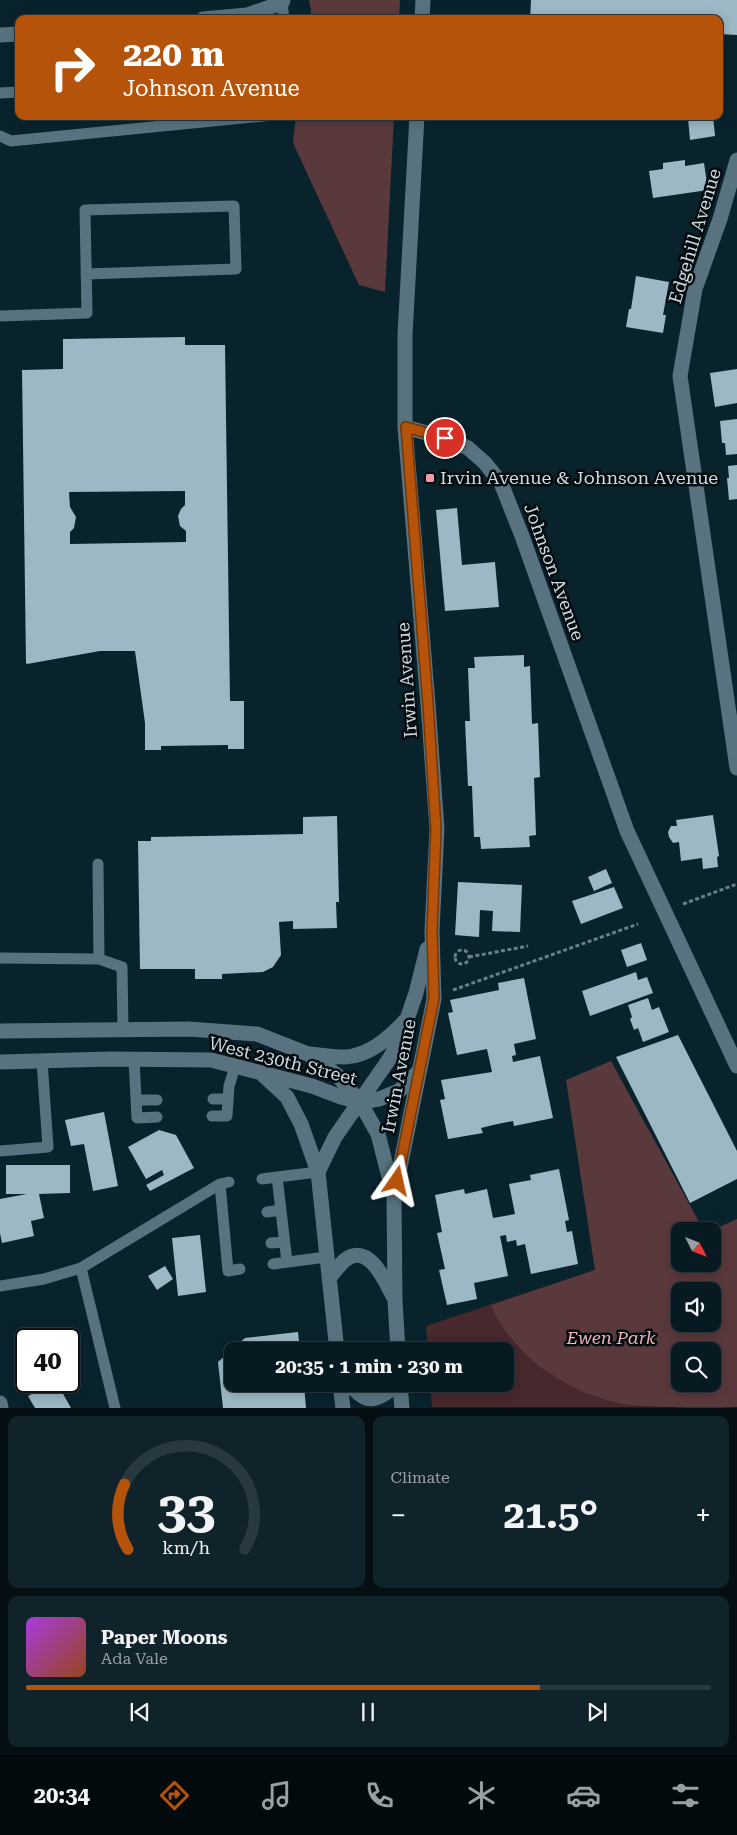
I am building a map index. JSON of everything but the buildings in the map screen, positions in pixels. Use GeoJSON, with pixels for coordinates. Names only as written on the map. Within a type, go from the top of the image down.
{"type":"FeatureCollection","features":[{"type":"Feature","properties":{"kind":"street"},"geometry":{"type":"LineString","coordinates":[[422,15],[423,0]]}},
{"type":"Feature","properties":{"kind":"street"},"geometry":{"type":"LineString","coordinates":[[247,15],[283,1]]}},
{"type":"Feature","properties":{"kind":"street"},"geometry":{"type":"LineString","coordinates":[[0,35],[15,34]]}},
{"type":"Feature","properties":{"kind":"street"},"geometry":{"type":"LineString","coordinates":[[406,427],[405,336],[417,120]]}},
{"type":"Feature","properties":{"kind":"street","name":"Edgehill Avenue"},"geometry":{"type":"LineString","coordinates":[[737,160],[720,219],[695,289],[680,376],[737,768]]}},
{"type":"Feature","properties":{"kind":"street","name":"Irwin Avenue"},"geometry":{"type":"LineString","coordinates":[[394,1197],[434,998],[432,931],[436,829],[406,427]]}},
{"type":"Feature","properties":{"kind":"street","name":"Johnson Avenue"},"geometry":{"type":"LineString","coordinates":[[406,427],[445,438],[468,448],[485,463],[501,483],[522,536],[627,831],[737,1066]]}},
{"type":"Feature","properties":{"kind":"street","name":"Irwin Avenue"},"geometry":{"type":"LineString","coordinates":[[318,1172],[335,1137],[390,1058],[401,1037],[409,1016],[432,931]]}},
{"type":"Feature","properties":{"kind":"street"},"geometry":{"type":"LineString","coordinates":[[308,1054],[347,1057],[371,1050],[392,1035],[409,1016]]}},
{"type":"Feature","properties":{"kind":"street","name":"West 230th Street"},"geometry":{"type":"LineString","coordinates":[[0,1031],[189,1029],[257,1034],[308,1054],[337,1075],[360,1102]]}},
{"type":"Feature","properties":{"kind":"street","name":"West 230th Street"},"geometry":{"type":"LineString","coordinates":[[0,1062],[211,1060],[312,1086],[341,1098],[360,1102]]}},
{"type":"Feature","properties":{"kind":"street"},"geometry":{"type":"LineString","coordinates":[[397,1342],[394,1197],[378,1134],[360,1102],[379,1100],[399,1091],[418,1072]]}},
{"type":"Feature","properties":{"kind":"street"},"geometry":{"type":"LineString","coordinates":[[262,1074],[287,1097],[302,1124],[318,1172],[336,1342]]}},
{"type":"Feature","properties":{"kind":"street"},"geometry":{"type":"LineString","coordinates":[[329,1278],[346,1260],[354,1256],[362,1257],[372,1262],[379,1270],[395,1300]]}},
{"type":"Feature","properties":{"kind":"street"},"geometry":{"type":"LineString","coordinates":[[341,1392],[343,1408]]}},
{"type":"Feature","properties":{"kind":"street"},"geometry":{"type":"LineString","coordinates":[[358,1392],[368,1400],[376,1400],[388,1392]]}},
{"type":"Feature","properties":{"kind":"street"},"geometry":{"type":"LineString","coordinates":[[400,1392],[402,1408]]}},
{"type":"Feature","properties":{"kind":"street"},"geometry":{"type":"LineString","coordinates":[[0,1403],[1,1408]]}},
{"type":"Feature","properties":{"kind":"lane"},"geometry":{"type":"LineString","coordinates":[[283,1],[284,15]]}},
{"type":"Feature","properties":{"kind":"lane"},"geometry":{"type":"LineString","coordinates":[[0,94],[15,92]]}},
{"type":"Feature","properties":{"kind":"lane"},"geometry":{"type":"LineString","coordinates":[[0,136],[11,141],[224,120]]}},
{"type":"Feature","properties":{"kind":"lane"},"geometry":{"type":"LineString","coordinates":[[0,316],[87,313],[84,210],[234,206],[236,269],[86,274]]}},
{"type":"Feature","properties":{"kind":"lane"},"geometry":{"type":"LineString","coordinates":[[98,864],[99,959]]}},
{"type":"Feature","properties":{"kind":"lane"},"geometry":{"type":"LineString","coordinates":[[0,958],[99,959],[122,967],[123,1029]]}},
{"type":"Feature","properties":{"kind":"lane"},"geometry":{"type":"LineString","coordinates":[[134,1060],[137,1118],[157,1118]]}},
{"type":"Feature","properties":{"kind":"lane"},"geometry":{"type":"LineString","coordinates":[[0,1151],[48,1146],[42,1061]]}},
{"type":"Feature","properties":{"kind":"lane"},"geometry":{"type":"LineString","coordinates":[[212,1116],[227,1116],[229,1086],[235,1067]]}},
{"type":"Feature","properties":{"kind":"lane"},"geometry":{"type":"LineString","coordinates":[[213,1099],[228,1099]]}},
{"type":"Feature","properties":{"kind":"lane"},"geometry":{"type":"LineString","coordinates":[[136,1100],[157,1100]]}},
{"type":"Feature","properties":{"kind":"lane"},"geometry":{"type":"LineString","coordinates":[[262,1179],[318,1172]]}},
{"type":"Feature","properties":{"kind":"lane"},"geometry":{"type":"LineString","coordinates":[[276,1177],[287,1262]]}},
{"type":"Feature","properties":{"kind":"lane"},"geometry":{"type":"LineString","coordinates":[[0,1286],[44,1279],[81,1268],[225,1183],[229,1217],[226,1248],[228,1271],[240,1269]]}},
{"type":"Feature","properties":{"kind":"lane"},"geometry":{"type":"LineString","coordinates":[[267,1212],[280,1210]]}},
{"type":"Feature","properties":{"kind":"lane"},"geometry":{"type":"LineString","coordinates":[[271,1243],[284,1242]]}},
{"type":"Feature","properties":{"kind":"lane"},"geometry":{"type":"LineString","coordinates":[[226,1248],[238,1247]]}},
{"type":"Feature","properties":{"kind":"lane"},"geometry":{"type":"LineString","coordinates":[[273,1264],[326,1257]]}},
{"type":"Feature","properties":{"kind":"lane"},"geometry":{"type":"LineString","coordinates":[[81,1268],[115,1408]]}},
{"type":"Feature","properties":{"kind":"path"},"geometry":{"type":"LineString","coordinates":[[683,904],[737,884]]}},
{"type":"Feature","properties":{"kind":"path"},"geometry":{"type":"LineString","coordinates":[[460,987],[638,924]]}},
{"type":"Feature","properties":{"kind":"path"},"geometry":{"type":"LineString","coordinates":[[469,956],[528,946]]}},
{"type":"Feature","properties":{"kind":"path"},"geometry":{"type":"LineString","coordinates":[[461,950],[466,951],[469,956],[464,964],[459,963],[455,958],[456,953],[461,950]]}},
{"type":"Feature","properties":{"kind":"green space"},"geometry":{"type":"Polygon","coordinates":[[[309,0],[400,0],[399,15],[310,15],[309,0]]]}},
{"type":"Feature","properties":{"kind":"green space"},"geometry":{"type":"Polygon","coordinates":[[[296,120],[394,120],[385,292],[359,285],[293,143],[296,120]]]}},
{"type":"Feature","properties":{"kind":"green space","name":"Ewen Park"},"geometry":{"type":"Polygon","coordinates":[[[611,1061],[699,1222],[671,1222],[671,1272],[721,1272],[721,1226],[737,1219],[737,1407],[694,1408],[623,1404],[602,1399],[582,1391],[563,1382],[528,1356],[513,1341],[491,1305],[595,1270],[566,1080],[611,1061]]]}},
{"type":"Feature","properties":{"kind":"green space","name":"Ewen Park"},"geometry":{"type":"Polygon","coordinates":[[[737,1219],[737,1407],[432,1407],[431,1392],[514,1392],[514,1342],[427,1342],[426,1326],[671,1245],[671,1272],[721,1272],[721,1226],[737,1219]]]}},
{"type":"Feature","properties":{"kind":"place","name":"Irvin Avenue & Johnson Avenue"},"geometry":{"type":"Point","coordinates":[430,478]}},
{"type":"Feature","properties":{"kind":"route"},"geometry":{"type":"LineString","coordinates":[[397,1181],[434,998],[432,931],[436,829],[406,427],[445,438]]}}]}
